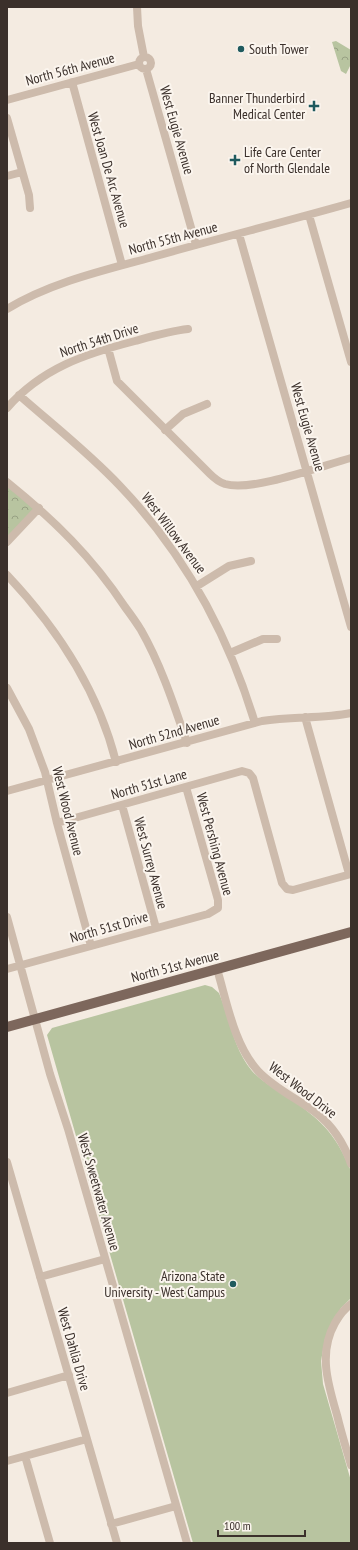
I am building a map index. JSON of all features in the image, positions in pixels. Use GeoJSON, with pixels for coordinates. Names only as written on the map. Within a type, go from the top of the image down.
{"type":"FeatureCollection","features":[{"type":"Feature","properties":{"kind":"main road","name":"North 51st Avenue"},"geometry":{"type":"LineString","coordinates":[[7,1027],[351,932]]}},
{"type":"Feature","properties":{"kind":"street","name":"West Eugie Avenue"},"geometry":{"type":"LineString","coordinates":[[137,7],[143,63],[196,245]]}},
{"type":"Feature","properties":{"kind":"street","name":"North 56th Avenue"},"geometry":{"type":"LineString","coordinates":[[7,100],[143,63]]}},
{"type":"Feature","properties":{"kind":"street","name":"West Joan De Arc Avenue"},"geometry":{"type":"LineString","coordinates":[[72,82],[122,265]]}},
{"type":"Feature","properties":{"kind":"street"},"geometry":{"type":"LineString","coordinates":[[7,118],[29,195],[30,208]]}},
{"type":"Feature","properties":{"kind":"street"},"geometry":{"type":"LineString","coordinates":[[7,176],[22,172]]}},
{"type":"Feature","properties":{"kind":"street","name":"North 55th Avenue"},"geometry":{"type":"LineString","coordinates":[[7,309],[32,295],[60,284],[122,265],[351,203]]}},
{"type":"Feature","properties":{"kind":"street"},"geometry":{"type":"LineString","coordinates":[[309,215],[351,362]]}},
{"type":"Feature","properties":{"kind":"street","name":"West Eugie Avenue"},"geometry":{"type":"LineString","coordinates":[[239,234],[351,627]]}},
{"type":"Feature","properties":{"kind":"street","name":"North 54th Drive"},"geometry":{"type":"LineString","coordinates":[[7,408],[19,395],[42,377],[82,356],[176,330],[188,329]]}},
{"type":"Feature","properties":{"kind":"street"},"geometry":{"type":"LineString","coordinates":[[108,348],[118,381],[210,474],[224,484],[239,485],[260,483],[351,458]]}},
{"type":"Feature","properties":{"kind":"street","name":"West Willow Avenue"},"geometry":{"type":"LineString","coordinates":[[19,395],[92,459],[124,490],[163,536],[197,586],[214,616],[242,682],[255,723]]}},
{"type":"Feature","properties":{"kind":"street"},"geometry":{"type":"LineString","coordinates":[[165,430],[183,414],[207,404]]}},
{"type":"Feature","properties":{"kind":"street"},"geometry":{"type":"LineString","coordinates":[[7,482],[39,508],[93,563],[141,630],[169,691],[187,743]]}},
{"type":"Feature","properties":{"kind":"street"},"geometry":{"type":"LineString","coordinates":[[7,542],[39,508]]}},
{"type":"Feature","properties":{"kind":"street"},"geometry":{"type":"LineString","coordinates":[[197,586],[229,566],[251,561]]}},
{"type":"Feature","properties":{"kind":"street"},"geometry":{"type":"LineString","coordinates":[[7,576],[44,616],[77,665],[100,713],[116,762]]}},
{"type":"Feature","properties":{"kind":"street"},"geometry":{"type":"LineString","coordinates":[[230,653],[263,639],[276,639]]}},
{"type":"Feature","properties":{"kind":"street","name":"West Wood Avenue"},"geometry":{"type":"LineString","coordinates":[[7,688],[29,729],[39,752],[48,780],[57,823],[91,946]]}},
{"type":"Feature","properties":{"kind":"street","name":"North 52nd Avenue"},"geometry":{"type":"LineString","coordinates":[[7,791],[187,743],[255,723],[278,719],[324,717],[351,713]]}},
{"type":"Feature","properties":{"kind":"street"},"geometry":{"type":"LineString","coordinates":[[305,717],[350,874]]}},
{"type":"Feature","properties":{"kind":"street","name":"North 51st Lane"},"geometry":{"type":"LineString","coordinates":[[57,823],[242,771],[249,773],[253,778],[282,883],[287,890],[293,890],[350,874]]}},
{"type":"Feature","properties":{"kind":"street","name":"West Pershing Avenue"},"geometry":{"type":"LineString","coordinates":[[186,787],[218,900],[218,908]]}},
{"type":"Feature","properties":{"kind":"street","name":"West Surrey Avenue"},"geometry":{"type":"LineString","coordinates":[[122,805],[156,928]]}},
{"type":"Feature","properties":{"kind":"street","name":"North 51st Drive"},"geometry":{"type":"LineString","coordinates":[[7,969],[208,914],[218,908]]}},
{"type":"Feature","properties":{"kind":"street","name":"West Sweetwater Avenue"},"geometry":{"type":"LineString","coordinates":[[7,917],[35,1019],[187,1543]]}},
{"type":"Feature","properties":{"kind":"street","name":"West Wood Drive"},"geometry":{"type":"LineString","coordinates":[[217,969],[232,1019],[245,1055],[258,1071],[283,1091],[315,1112],[327,1123],[344,1145],[351,1164]]}},
{"type":"Feature","properties":{"kind":"street","name":"West Dahlia Drive"},"geometry":{"type":"LineString","coordinates":[[7,1162],[117,1543]]}},
{"type":"Feature","properties":{"kind":"street"},"geometry":{"type":"LineString","coordinates":[[40,1277],[105,1259]]}},
{"type":"Feature","properties":{"kind":"street"},"geometry":{"type":"LineString","coordinates":[[351,1304],[339,1317],[330,1335],[326,1349],[325,1364],[328,1386],[351,1465]]}},
{"type":"Feature","properties":{"kind":"street"},"geometry":{"type":"LineString","coordinates":[[7,1393],[69,1375]]}},
{"type":"Feature","properties":{"kind":"street"},"geometry":{"type":"LineString","coordinates":[[7,1461],[87,1439]]}},
{"type":"Feature","properties":{"kind":"street"},"geometry":{"type":"LineString","coordinates":[[25,1456],[50,1543]]}},
{"type":"Feature","properties":{"kind":"street"},"geometry":{"type":"LineString","coordinates":[[111,1524],[176,1506]]}},
{"type":"Feature","properties":{"kind":"green space"},"geometry":{"type":"Polygon","coordinates":[[[336,41],[351,50],[351,64],[346,74],[341,71],[332,42],[336,41]]]}},
{"type":"Feature","properties":{"kind":"green space"},"geometry":{"type":"Polygon","coordinates":[[[7,482],[39,508],[7,542],[7,482]]]}},
{"type":"Feature","properties":{"kind":"green space","name":"Arizona State University - West Campus"},"geometry":{"type":"Polygon","coordinates":[[[205,985],[212,987],[219,993],[240,1053],[252,1071],[308,1112],[325,1128],[339,1146],[351,1171],[351,1298],[341,1308],[325,1339],[321,1361],[323,1384],[351,1481],[351,1543],[193,1543],[47,1035],[52,1028],[205,985]]]}},
{"type":"Feature","properties":{"kind":"place","name":"South Tower"},"geometry":{"type":"Point","coordinates":[241,49]}},
{"type":"Feature","properties":{"kind":"place","name":"Banner Thunderbird Medical Center"},"geometry":{"type":"Point","coordinates":[314,106]}},
{"type":"Feature","properties":{"kind":"place","name":"Life Care Center of North Glendale"},"geometry":{"type":"Point","coordinates":[235,160]}},
{"type":"Feature","properties":{"kind":"place","name":"Arizona State University - West Campus"},"geometry":{"type":"Point","coordinates":[233,1284]}}]}
